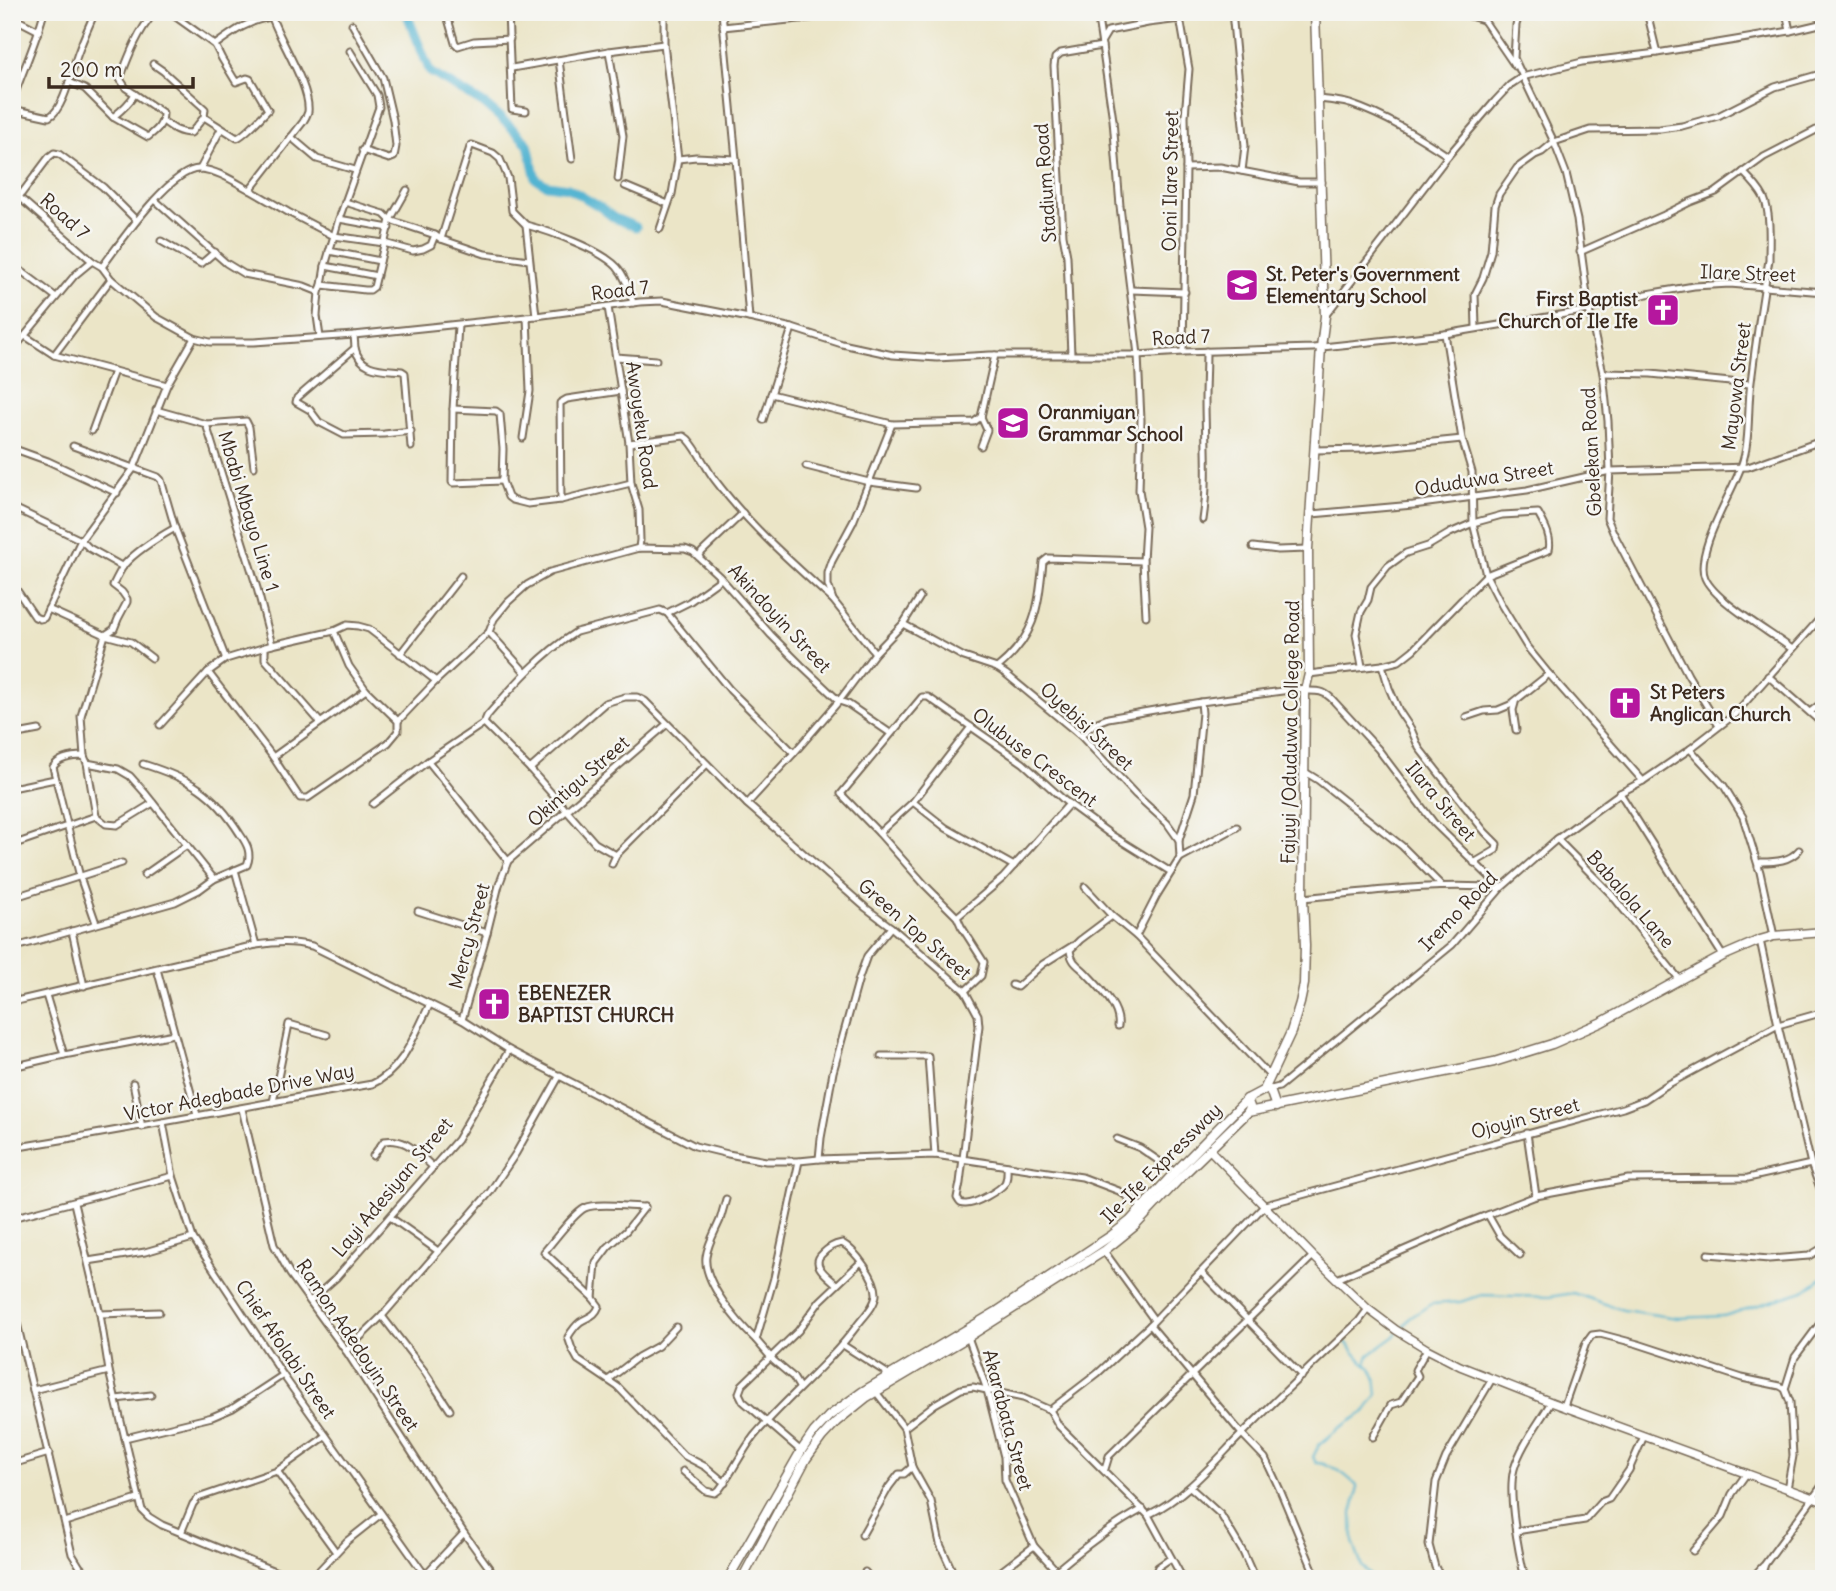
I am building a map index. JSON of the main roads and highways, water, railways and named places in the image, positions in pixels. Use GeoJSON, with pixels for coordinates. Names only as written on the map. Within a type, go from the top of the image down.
{"type":"FeatureCollection","features":[{"type":"Feature","properties":{"kind":"main road","name":"Fajuyi /Oduduwa College Road"},"geometry":{"type":"LineString","coordinates":[[1267,1090],[1270,1077],[1291,1032],[1304,984],[1305,690],[1309,674],[1308,549],[1325,316],[1315,12]]}},
{"type":"Feature","properties":{"kind":"main road"},"geometry":{"type":"LineString","coordinates":[[1248,1112],[1494,1062],[1552,1044],[1602,1022],[1723,956],[1760,940],[1774,936],[1824,932]]}},
{"type":"Feature","properties":{"kind":"main road"},"geometry":{"type":"LineString","coordinates":[[1247,1098],[1267,1090],[1276,1107]]}},
{"type":"Feature","properties":{"kind":"main road","name":"Ile-Ife Expressway"},"geometry":{"type":"LineString","coordinates":[[728,1579],[801,1451],[829,1416],[862,1392],[996,1312],[1084,1255],[1146,1209],[1248,1112],[1250,1107],[1247,1098],[1175,1172],[1146,1209],[1135,1226],[1104,1251],[876,1392],[836,1422],[814,1448],[789,1489],[742,1579]]}},
{"type":"Feature","properties":{"kind":"waterway"},"geometry":{"type":"LineString","coordinates":[[406,12],[430,72],[484,104],[528,144],[536,179],[547,185],[568,188],[614,218],[636,227]]}},
{"type":"Feature","properties":{"kind":"waterway"},"geometry":{"type":"LineString","coordinates":[[1401,1329],[1410,1318],[1431,1304],[1460,1302],[1482,1295],[1549,1297],[1573,1293],[1623,1310],[1678,1318],[1724,1316],[1804,1291],[1824,1276]]}},
{"type":"Feature","properties":{"kind":"waterway"},"geometry":{"type":"LineString","coordinates":[[1366,1364],[1369,1355],[1397,1333]]}},
{"type":"Feature","properties":{"kind":"waterway"},"geometry":{"type":"LineString","coordinates":[[1345,1341],[1371,1368],[1377,1395],[1365,1412],[1319,1445],[1313,1457],[1316,1463],[1333,1467],[1357,1486],[1352,1513],[1353,1542],[1362,1567],[1375,1579]]}},
{"type":"Feature","properties":{"kind":"place","name":"St. Peter's Government Elementary School"},"geometry":{"type":"Point","coordinates":[1242,285]}},
{"type":"Feature","properties":{"kind":"place","name":"First Baptist Church of Ile Ife"},"geometry":{"type":"Point","coordinates":[1663,310]}},
{"type":"Feature","properties":{"kind":"place","name":"Oranmiyan Grammar School"},"geometry":{"type":"Point","coordinates":[1013,423]}},
{"type":"Feature","properties":{"kind":"place","name":"St Peters Anglican Church"},"geometry":{"type":"Point","coordinates":[1625,703]}},
{"type":"Feature","properties":{"kind":"place","name":"EBENEZER BAPTIST CHURCH"},"geometry":{"type":"Point","coordinates":[494,1004]}}]}
